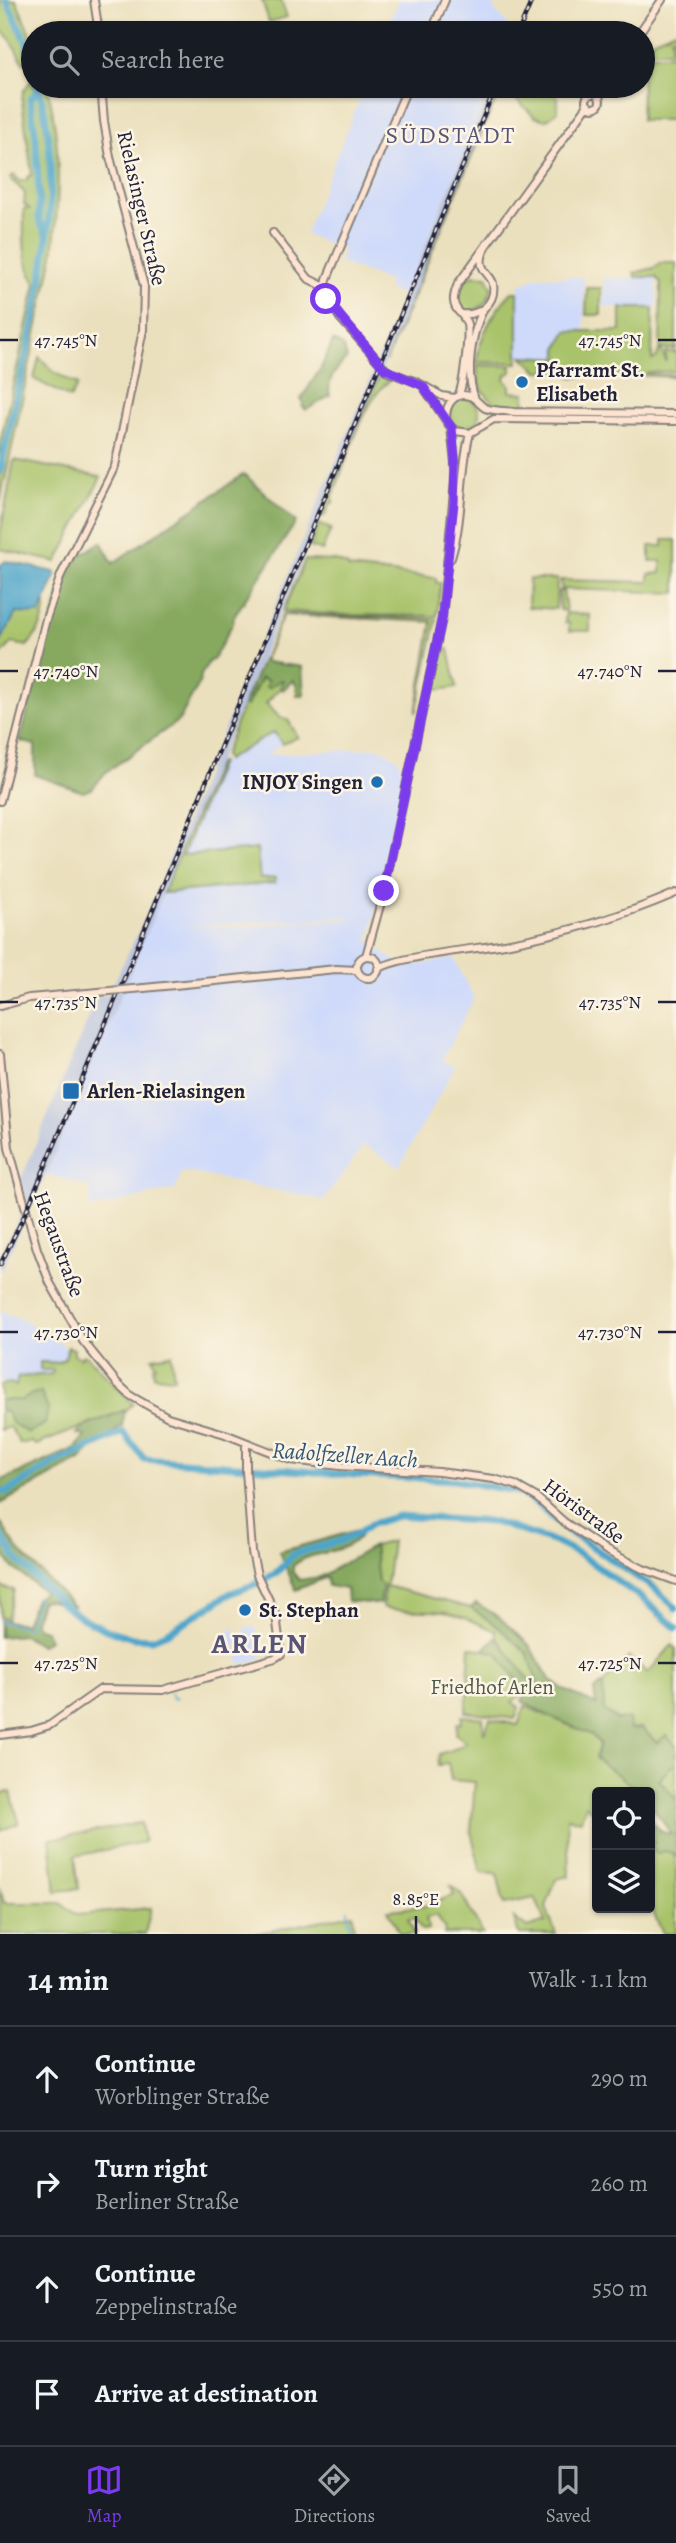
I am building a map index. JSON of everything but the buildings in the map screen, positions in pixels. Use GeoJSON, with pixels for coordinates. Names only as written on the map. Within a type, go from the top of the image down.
{"type":"FeatureCollection","features":[{"type":"Feature","properties":{"kind":"street"},"geometry":{"type":"LineString","coordinates":[[94,0],[97,21]]}},
{"type":"Feature","properties":{"kind":"street"},"geometry":{"type":"LineString","coordinates":[[435,21],[444,0]]}},
{"type":"Feature","properties":{"kind":"street"},"geometry":{"type":"LineString","coordinates":[[647,21],[662,0]]}},
{"type":"Feature","properties":{"kind":"street","name":"Rielasinger Straße"},"geometry":{"type":"LineString","coordinates":[[0,801],[46,619],[61,575],[115,466],[145,317],[144,286],[110,158],[102,98]]}},
{"type":"Feature","properties":{"kind":"street"},"geometry":{"type":"LineString","coordinates":[[403,98],[324,286],[329,304],[385,369],[442,396],[467,396],[488,409],[514,412],[676,414]]}},
{"type":"Feature","properties":{"kind":"street"},"geometry":{"type":"LineString","coordinates":[[446,418],[448,405],[463,387],[467,324],[455,307],[454,295],[458,284],[577,121],[591,106],[600,103],[598,98]]}},
{"type":"Feature","properties":{"kind":"street"},"geometry":{"type":"LineString","coordinates":[[273,233],[309,279],[324,286]]}},
{"type":"Feature","properties":{"kind":"street"},"geometry":{"type":"LineString","coordinates":[[480,425],[483,414],[471,388],[471,363],[475,331],[492,296],[490,276],[486,273],[482,260],[487,243]]}},
{"type":"Feature","properties":{"kind":"street"},"geometry":{"type":"LineString","coordinates":[[467,274],[477,271],[486,273]]}},
{"type":"Feature","properties":{"kind":"street"},"geometry":{"type":"LineString","coordinates":[[461,314],[483,310]]}},
{"type":"Feature","properties":{"kind":"street"},"geometry":{"type":"LineString","coordinates":[[358,962],[357,970],[360,975],[369,978],[376,974],[372,939],[438,640],[448,569],[456,471],[452,428],[423,386]]}},
{"type":"Feature","properties":{"kind":"street"},"geometry":{"type":"LineString","coordinates":[[452,428],[460,433],[470,433],[494,419],[676,421]]}},
{"type":"Feature","properties":{"kind":"street"},"geometry":{"type":"LineString","coordinates":[[448,569],[458,535],[465,456],[470,433]]}},
{"type":"Feature","properties":{"kind":"street"},"geometry":{"type":"LineString","coordinates":[[336,970],[358,962],[402,961],[566,931],[676,893]]}},
{"type":"Feature","properties":{"kind":"street"},"geometry":{"type":"LineString","coordinates":[[0,1006],[16,1000],[58,995],[357,970]]}},
{"type":"Feature","properties":{"kind":"street","name":"Hegaustraße"},"geometry":{"type":"LineString","coordinates":[[0,1054],[9,1148],[50,1283],[83,1341],[117,1383],[131,1396],[168,1417],[225,1434],[278,1456],[303,1462],[439,1472]]}},
{"type":"Feature","properties":{"kind":"street"},"geometry":{"type":"LineString","coordinates":[[0,1735],[50,1726],[101,1689],[163,1690],[281,1654],[276,1615],[260,1582],[252,1552],[246,1443]]}},
{"type":"Feature","properties":{"kind":"street","name":"Höristraße"},"geometry":{"type":"LineString","coordinates":[[439,1472],[503,1482],[526,1490],[564,1522],[607,1551],[643,1569],[676,1581]]}},
{"type":"Feature","properties":{"kind":"shaded area"},"geometry":{"type":"Polygon","coordinates":[[[399,0],[499,0],[493,8],[504,21],[389,21],[399,0]]]}},
{"type":"Feature","properties":{"kind":"shaded area"},"geometry":{"type":"Polygon","coordinates":[[[360,98],[486,98],[404,296],[387,289],[390,282],[339,262],[344,250],[305,234],[360,98]]]}},
{"type":"Feature","properties":{"kind":"shaded area"},"geometry":{"type":"Polygon","coordinates":[[[487,98],[495,98],[46,1174],[0,1273],[0,1258],[27,1202],[21,1179],[98,996],[108,995],[147,914],[487,98]]]}},
{"type":"Feature","properties":{"kind":"shaded area"},"geometry":{"type":"Polygon","coordinates":[[[536,277],[584,277],[584,331],[567,331],[558,348],[558,358],[519,356],[519,285],[536,277]]]}},
{"type":"Feature","properties":{"kind":"shaded area"},"geometry":{"type":"Polygon","coordinates":[[[656,277],[657,307],[604,307],[604,278],[656,277]]]}},
{"type":"Feature","properties":{"kind":"shaded area"},"geometry":{"type":"Polygon","coordinates":[[[274,731],[282,744],[266,755],[379,748],[398,759],[403,788],[370,936],[367,938],[406,967],[454,958],[474,998],[442,1060],[455,1067],[399,1167],[364,1145],[324,1200],[182,1171],[176,1189],[90,1209],[90,1187],[46,1174],[163,893],[275,883],[260,879],[257,849],[183,855],[220,763],[274,731]],[[349,917],[182,927],[236,927],[350,919],[349,917]]]}},
{"type":"Feature","properties":{"kind":"shaded area"},"geometry":{"type":"Polygon","coordinates":[[[0,1311],[21,1319],[63,1345],[66,1349],[65,1358],[57,1361],[52,1374],[19,1377],[16,1386],[0,1385],[0,1311]]]}},
{"type":"Feature","properties":{"kind":"shaded area"},"geometry":{"type":"Polygon","coordinates":[[[234,1627],[236,1636],[245,1635],[245,1628],[256,1627],[261,1656],[259,1660],[240,1665],[236,1645],[231,1645],[228,1635],[230,1628],[234,1627]]]}},
{"type":"Feature","properties":{"kind":"green space"},"geometry":{"type":"Polygon","coordinates":[[[0,0],[16,0],[25,21],[21,21],[21,59],[11,40],[0,29],[0,0]]]}},
{"type":"Feature","properties":{"kind":"green space"},"geometry":{"type":"Polygon","coordinates":[[[262,0],[281,0],[287,17],[269,21],[262,0]]]}},
{"type":"Feature","properties":{"kind":"green space"},"geometry":{"type":"Polygon","coordinates":[[[676,30],[676,37],[671,37],[671,41],[676,38],[676,47],[671,43],[671,47],[676,48],[676,51],[655,51],[656,38],[676,30]]]}},
{"type":"Feature","properties":{"kind":"green space"},"geometry":{"type":"Polygon","coordinates":[[[655,55],[676,55],[676,120],[641,120],[642,98],[655,98],[655,55]]]}},
{"type":"Feature","properties":{"kind":"green space"},"geometry":{"type":"Polygon","coordinates":[[[22,98],[50,98],[57,149],[58,191],[53,255],[0,502],[0,443],[36,283],[28,266],[24,247],[24,209],[29,209],[24,204],[25,193],[10,178],[14,175],[20,181],[26,181],[32,175],[22,98]]]}},
{"type":"Feature","properties":{"kind":"green space"},"geometry":{"type":"Polygon","coordinates":[[[495,98],[497,98],[489,115],[386,361],[495,98]]]}},
{"type":"Feature","properties":{"kind":"green space"},"geometry":{"type":"Polygon","coordinates":[[[558,98],[557,112],[546,120],[535,117],[516,99],[558,98]]]}},
{"type":"Feature","properties":{"kind":"green space"},"geometry":{"type":"Polygon","coordinates":[[[661,263],[676,263],[676,349],[660,349],[661,283],[656,277],[636,277],[634,273],[654,268],[661,263]]]}},
{"type":"Feature","properties":{"kind":"green space"},"geometry":{"type":"Polygon","coordinates":[[[471,275],[487,276],[492,289],[483,305],[465,312],[457,307],[457,293],[460,284],[471,275]]]}},
{"type":"Feature","properties":{"kind":"green space"},"geometry":{"type":"Polygon","coordinates":[[[587,288],[601,288],[601,315],[586,315],[587,288]]]}},
{"type":"Feature","properties":{"kind":"green space"},"geometry":{"type":"Polygon","coordinates":[[[512,292],[518,292],[518,363],[476,362],[488,324],[512,292]]]}},
{"type":"Feature","properties":{"kind":"green space"},"geometry":{"type":"Polygon","coordinates":[[[621,308],[653,308],[652,360],[657,357],[659,350],[666,362],[666,352],[676,352],[676,371],[646,373],[676,377],[606,374],[573,377],[563,372],[538,371],[522,356],[558,358],[558,348],[567,331],[621,331],[621,308]]]}},
{"type":"Feature","properties":{"kind":"green space"},"geometry":{"type":"Polygon","coordinates":[[[333,341],[343,346],[347,358],[331,380],[330,396],[306,410],[301,399],[321,368],[333,341]]]}},
{"type":"Feature","properties":{"kind":"green space"},"geometry":{"type":"Polygon","coordinates":[[[39,357],[55,373],[78,385],[70,398],[34,379],[39,357]]]}},
{"type":"Feature","properties":{"kind":"green space"},"geometry":{"type":"Polygon","coordinates":[[[477,365],[511,366],[511,372],[506,375],[505,380],[510,385],[510,392],[525,393],[525,406],[494,403],[481,386],[477,365]]]}},
{"type":"Feature","properties":{"kind":"green space"},"geometry":{"type":"Polygon","coordinates":[[[381,372],[388,382],[379,390],[363,417],[333,496],[333,503],[330,503],[326,514],[319,519],[381,372]]]}},
{"type":"Feature","properties":{"kind":"green space"},"geometry":{"type":"Polygon","coordinates":[[[464,398],[474,403],[479,413],[474,423],[464,428],[454,423],[449,413],[454,403],[464,398]]]}},
{"type":"Feature","properties":{"kind":"green space"},"geometry":{"type":"Polygon","coordinates":[[[14,460],[101,477],[57,562],[0,549],[0,534],[14,460]]]}},
{"type":"Feature","properties":{"kind":"green space"},"geometry":{"type":"Polygon","coordinates":[[[244,474],[296,522],[233,618],[234,621],[213,660],[209,661],[201,675],[200,682],[179,720],[105,773],[92,789],[83,792],[35,775],[35,745],[20,741],[43,649],[68,568],[78,557],[101,542],[113,563],[244,474]]]}},
{"type":"Feature","properties":{"kind":"green space"},"geometry":{"type":"Polygon","coordinates":[[[319,524],[331,529],[322,551],[310,547],[319,524]]]}},
{"type":"Feature","properties":{"kind":"green space"},"geometry":{"type":"Polygon","coordinates":[[[663,540],[676,540],[676,593],[563,589],[566,611],[560,610],[560,580],[649,582],[649,574],[661,573],[661,561],[650,561],[650,546],[663,546],[663,540]]]}},
{"type":"Feature","properties":{"kind":"green space"},"geometry":{"type":"Polygon","coordinates":[[[305,560],[336,561],[348,568],[436,578],[436,583],[441,583],[437,616],[283,611],[305,560]]]}},
{"type":"Feature","properties":{"kind":"green space"},"geometry":{"type":"Polygon","coordinates":[[[529,579],[557,579],[556,609],[528,607],[529,579]]]}},
{"type":"Feature","properties":{"kind":"green space"},"geometry":{"type":"Polygon","coordinates":[[[45,599],[43,618],[31,641],[27,646],[12,643],[0,656],[0,639],[16,610],[45,599]]]}},
{"type":"Feature","properties":{"kind":"green space"},"geometry":{"type":"Polygon","coordinates":[[[566,613],[590,615],[590,631],[569,631],[569,623],[565,623],[566,613]]]}},
{"type":"Feature","properties":{"kind":"green space"},"geometry":{"type":"Polygon","coordinates":[[[283,614],[437,619],[416,713],[432,622],[283,615],[264,660],[283,614]]]}},
{"type":"Feature","properties":{"kind":"green space"},"geometry":{"type":"Polygon","coordinates":[[[441,648],[449,649],[457,687],[439,690],[433,686],[441,648]]]}},
{"type":"Feature","properties":{"kind":"green space"},"geometry":{"type":"Polygon","coordinates":[[[263,659],[266,662],[302,667],[304,695],[297,696],[297,687],[293,680],[283,690],[280,688],[283,680],[269,688],[266,687],[268,681],[261,678],[246,706],[243,705],[263,659]]]}},
{"type":"Feature","properties":{"kind":"green space"},"geometry":{"type":"Polygon","coordinates":[[[261,678],[268,681],[284,680],[283,685],[266,703],[279,717],[288,720],[298,737],[282,744],[274,732],[226,760],[224,755],[243,705],[247,706],[261,678]]]}},
{"type":"Feature","properties":{"kind":"green space"},"geometry":{"type":"Polygon","coordinates":[[[220,763],[183,855],[257,849],[260,879],[275,878],[275,883],[163,893],[217,765],[220,763]]]}},
{"type":"Feature","properties":{"kind":"green space"},"geometry":{"type":"Polygon","coordinates":[[[68,1347],[74,1349],[74,1354],[80,1358],[87,1356],[133,1404],[125,1410],[36,1445],[31,1441],[20,1444],[10,1427],[0,1430],[0,1385],[11,1383],[16,1386],[18,1377],[52,1374],[53,1370],[40,1370],[40,1362],[63,1360],[68,1347]]]}},
{"type":"Feature","properties":{"kind":"green space"},"geometry":{"type":"Polygon","coordinates":[[[171,1354],[174,1378],[154,1376],[153,1367],[156,1366],[152,1357],[171,1354]]]}},
{"type":"Feature","properties":{"kind":"green space"},"geometry":{"type":"Polygon","coordinates":[[[41,1393],[48,1409],[45,1424],[28,1433],[12,1423],[7,1412],[0,1409],[0,1400],[22,1400],[32,1394],[41,1393]]]}},
{"type":"Feature","properties":{"kind":"green space"},"geometry":{"type":"Polygon","coordinates":[[[125,1410],[122,1426],[80,1460],[0,1504],[0,1481],[76,1448],[85,1436],[77,1434],[81,1428],[125,1410]]]}},
{"type":"Feature","properties":{"kind":"green space"},"geometry":{"type":"Polygon","coordinates":[[[0,1522],[17,1548],[73,1606],[68,1610],[52,1601],[41,1601],[34,1623],[38,1628],[46,1630],[49,1640],[41,1645],[24,1635],[0,1637],[0,1620],[25,1624],[35,1599],[44,1592],[12,1567],[1,1550],[6,1548],[0,1540],[0,1522]]]}},
{"type":"Feature","properties":{"kind":"green space"},"geometry":{"type":"Polygon","coordinates":[[[365,1528],[356,1540],[348,1545],[300,1561],[293,1566],[293,1572],[299,1580],[320,1577],[374,1546],[378,1582],[383,1585],[380,1604],[347,1601],[346,1589],[328,1586],[327,1577],[296,1590],[279,1552],[365,1528]]]}},
{"type":"Feature","properties":{"kind":"green space"},"geometry":{"type":"Polygon","coordinates":[[[392,1541],[386,1586],[471,1608],[498,1627],[528,1654],[538,1682],[531,1682],[496,1637],[496,1631],[449,1613],[382,1607],[385,1586],[378,1582],[374,1546],[392,1541]]]}},
{"type":"Feature","properties":{"kind":"green space"},"geometry":{"type":"Polygon","coordinates":[[[0,1587],[14,1590],[7,1619],[0,1617],[0,1587]]]}},
{"type":"Feature","properties":{"kind":"green space"},"geometry":{"type":"Polygon","coordinates":[[[476,1603],[499,1617],[529,1645],[550,1679],[561,1688],[596,1705],[594,1691],[603,1684],[604,1710],[617,1720],[629,1719],[630,1729],[642,1728],[657,1743],[666,1735],[676,1746],[676,1765],[670,1767],[659,1780],[676,1799],[676,1859],[673,1853],[655,1852],[655,1824],[662,1832],[671,1834],[655,1810],[655,1787],[634,1787],[595,1758],[600,1743],[592,1735],[522,1701],[525,1691],[497,1653],[484,1649],[496,1637],[531,1682],[537,1682],[528,1654],[498,1627],[471,1608],[476,1603]]]}},
{"type":"Feature","properties":{"kind":"green space"},"geometry":{"type":"Polygon","coordinates":[[[672,1645],[676,1649],[676,1746],[666,1736],[657,1743],[642,1728],[630,1729],[604,1710],[603,1684],[629,1657],[648,1673],[672,1645]]]}},
{"type":"Feature","properties":{"kind":"green space","name":"Friedhof Arlen"},"geometry":{"type":"Polygon","coordinates":[[[470,1647],[497,1653],[525,1691],[512,1702],[519,1707],[515,1719],[466,1712],[470,1647]]]}},
{"type":"Feature","properties":{"kind":"green space"},"geometry":{"type":"Polygon","coordinates":[[[525,1706],[592,1735],[637,1787],[592,1787],[592,1812],[586,1805],[581,1820],[567,1818],[569,1876],[556,1879],[546,1907],[556,1934],[519,1934],[514,1918],[527,1928],[546,1922],[535,1898],[504,1904],[497,1873],[481,1872],[471,1831],[475,1782],[451,1780],[448,1763],[438,1766],[439,1754],[466,1742],[456,1734],[457,1723],[461,1723],[462,1716],[483,1718],[484,1734],[490,1719],[518,1725],[525,1706]]]}},
{"type":"Feature","properties":{"kind":"green space"},"geometry":{"type":"Polygon","coordinates":[[[676,1765],[676,1799],[659,1780],[670,1767],[676,1765]]]}},
{"type":"Feature","properties":{"kind":"green space"},"geometry":{"type":"Polygon","coordinates":[[[11,1792],[19,1823],[0,1831],[0,1793],[11,1792]]]}},
{"type":"Feature","properties":{"kind":"green space"},"geometry":{"type":"Polygon","coordinates":[[[141,1823],[144,1842],[75,1856],[79,1889],[56,1891],[50,1839],[141,1823]]]}},
{"type":"Feature","properties":{"kind":"green space"},"geometry":{"type":"Polygon","coordinates":[[[655,1843],[664,1851],[673,1853],[676,1859],[676,1934],[663,1934],[654,1913],[655,1843]]]}},
{"type":"Feature","properties":{"kind":"green space"},"geometry":{"type":"Polygon","coordinates":[[[450,1885],[461,1894],[483,1934],[444,1934],[445,1930],[437,1915],[426,1918],[429,1929],[422,1930],[414,1918],[408,1919],[415,1934],[400,1934],[388,1910],[425,1906],[454,1895],[450,1885]]]}},
{"type":"Feature","properties":{"kind":"green space"},"geometry":{"type":"Polygon","coordinates":[[[0,1887],[4,1903],[60,1903],[77,1915],[151,1908],[145,1934],[0,1934],[0,1887]]]}},
{"type":"Feature","properties":{"kind":"green space"},"geometry":{"type":"Polygon","coordinates":[[[353,1914],[355,1934],[255,1934],[353,1914]]]}},
{"type":"Feature","properties":{"kind":"water"},"geometry":{"type":"Polygon","coordinates":[[[6,561],[55,572],[56,575],[40,614],[16,613],[1,641],[0,565],[6,561]]]}},
{"type":"Feature","properties":{"kind":"waterway","name":"Radolfzeller Aach"},"geometry":{"type":"LineString","coordinates":[[6,0],[21,31]]}},
{"type":"Feature","properties":{"kind":"waterway"},"geometry":{"type":"LineString","coordinates":[[31,98],[39,195]]}},
{"type":"Feature","properties":{"kind":"waterway","name":"Radolfzeller Aach"},"geometry":{"type":"LineString","coordinates":[[0,471],[42,279],[48,229],[51,180],[48,132],[41,98]]}},
{"type":"Feature","properties":{"kind":"waterway"},"geometry":{"type":"LineString","coordinates":[[39,199],[39,220],[47,235]]}},
{"type":"Feature","properties":{"kind":"waterway","name":"Radolfzeller Aach"},"geometry":{"type":"LineString","coordinates":[[0,1491],[7,1492],[51,1465],[123,1432],[144,1459],[455,1480],[523,1494],[561,1526],[654,1588],[676,1608]]}},
{"type":"Feature","properties":{"kind":"waterway","name":"Radolfzeller Aach"},"geometry":{"type":"LineString","coordinates":[[0,1534],[15,1557],[60,1602],[82,1618],[133,1638],[152,1639],[167,1633],[231,1593],[275,1574],[294,1554],[340,1541],[371,1524],[398,1516],[493,1522],[555,1542],[579,1554],[643,1599],[676,1628]]}},
{"type":"Feature","properties":{"kind":"waterway","name":"Radolfzeller Aach"},"geometry":{"type":"LineString","coordinates":[[40,1589],[41,1585]]}},
{"type":"Feature","properties":{"kind":"waterway"},"geometry":{"type":"LineString","coordinates":[[0,1621],[28,1628],[38,1596]]}},
{"type":"Feature","properties":{"kind":"waterway"},"geometry":{"type":"LineString","coordinates":[[170,1693],[174,1699],[177,1698]]}},
{"type":"Feature","properties":{"kind":"waterway"},"geometry":{"type":"LineString","coordinates":[[348,1910],[351,1934]]}},
{"type":"Feature","properties":{"kind":"railway"},"geometry":{"type":"LineString","coordinates":[[523,21],[532,0]]}},
{"type":"Feature","properties":{"kind":"railway"},"geometry":{"type":"LineString","coordinates":[[0,1265],[26,1212],[76,1094],[491,98]]}},
{"type":"Feature","properties":{"kind":"place","name":"Pfarramt St. Elisabeth"},"geometry":{"type":"Point","coordinates":[522,382]}},
{"type":"Feature","properties":{"kind":"place","name":"INJOY Singen"},"geometry":{"type":"Point","coordinates":[377,782]}},
{"type":"Feature","properties":{"kind":"place","name":"Arlen-Rielasingen"},"geometry":{"type":"Point","coordinates":[71,1091]}},
{"type":"Feature","properties":{"kind":"place","name":"St. Stephan"},"geometry":{"type":"Point","coordinates":[245,1610]}},
{"type":"Feature","properties":{"kind":"district","name":"SÜDSTADT"},"geometry":{"type":"Point","coordinates":[451,135]}},
{"type":"Feature","properties":{"kind":"district","name":"ARLEN"},"geometry":{"type":"Point","coordinates":[260,1644]}},
{"type":"Feature","properties":{"kind":"route"},"geometry":{"type":"LineString","coordinates":[[326,299],[388,372],[423,386],[452,428],[456,471],[445,601],[384,891]]}}]}
